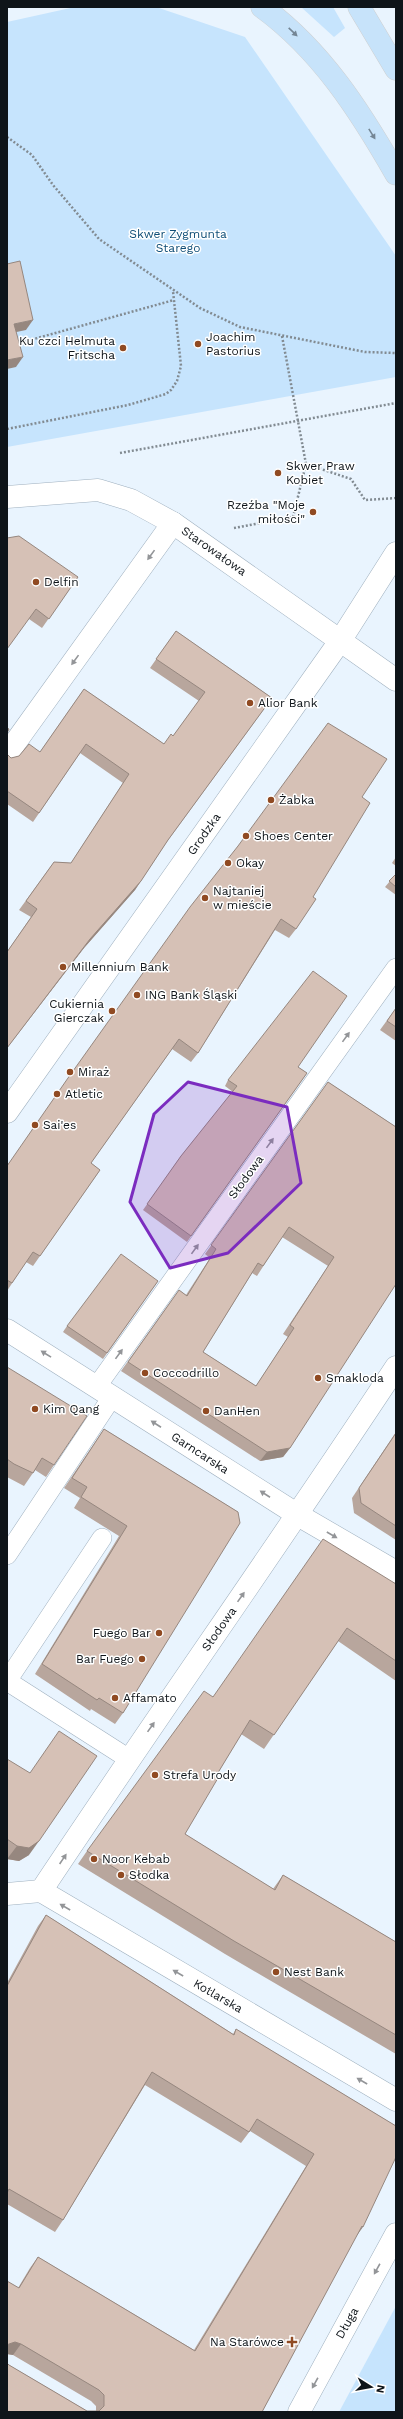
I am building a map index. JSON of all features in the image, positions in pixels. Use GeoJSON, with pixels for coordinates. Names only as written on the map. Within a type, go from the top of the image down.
{"type":"FeatureCollection","features":[{"type":"Feature","properties":{"kind":"main road"},"geometry":{"type":"LineString","coordinates":[[262,7],[283,22],[316,54],[350,100],[396,174]]}},
{"type":"Feature","properties":{"kind":"main road"},"geometry":{"type":"LineString","coordinates":[[360,7],[396,68]]}},
{"type":"Feature","properties":{"kind":"street","name":"Starowałowa"},"geometry":{"type":"LineString","coordinates":[[7,497],[98,490],[131,500],[173,523],[396,680]]}},
{"type":"Feature","properties":{"kind":"street"},"geometry":{"type":"LineString","coordinates":[[7,754],[173,523]]}},
{"type":"Feature","properties":{"kind":"street","name":"Grodzka"},"geometry":{"type":"LineString","coordinates":[[7,1112],[340,641],[396,553]]}},
{"type":"Feature","properties":{"kind":"street","name":"Garncarska"},"geometry":{"type":"LineString","coordinates":[[7,1330],[298,1515],[396,1572]]}},
{"type":"Feature","properties":{"kind":"street","name":"Słodowa"},"geometry":{"type":"LineString","coordinates":[[41,1891],[129,1759],[298,1515],[396,1367]]}},
{"type":"Feature","properties":{"kind":"street"},"geometry":{"type":"LineString","coordinates":[[7,1894],[41,1891]]}},
{"type":"Feature","properties":{"kind":"street","name":"Kotlarska"},"geometry":{"type":"LineString","coordinates":[[41,1891],[396,2100]]}},
{"type":"Feature","properties":{"kind":"street","name":"Długa"},"geometry":{"type":"LineString","coordinates":[[299,2412],[396,2234]]}},
{"type":"Feature","properties":{"kind":"lane"},"geometry":{"type":"LineString","coordinates":[[366,7],[375,34]]}},
{"type":"Feature","properties":{"kind":"lane","name":"Słodowa"},"geometry":{"type":"LineString","coordinates":[[7,1555],[104,1392],[396,968]]}},
{"type":"Feature","properties":{"kind":"lane"},"geometry":{"type":"LineString","coordinates":[[102,1538],[7,1681],[129,1759]]}},
{"type":"Feature","properties":{"kind":"path"},"geometry":{"type":"LineString","coordinates":[[7,137],[32,155],[53,185],[99,239],[200,308],[240,327],[364,352],[396,353]]}},
{"type":"Feature","properties":{"kind":"path"},"geometry":{"type":"LineString","coordinates":[[7,429],[128,405],[166,394],[177,381],[180,366],[173,290]]}},
{"type":"Feature","properties":{"kind":"path"},"geometry":{"type":"LineString","coordinates":[[14,344],[174,300]]}},
{"type":"Feature","properties":{"kind":"path"},"geometry":{"type":"LineString","coordinates":[[232,529],[293,517],[306,464],[282,336]]}},
{"type":"Feature","properties":{"kind":"path"},"geometry":{"type":"LineString","coordinates":[[120,453],[396,403]]}},
{"type":"Feature","properties":{"kind":"path"},"geometry":{"type":"LineString","coordinates":[[306,464],[351,479],[365,500],[396,498]]}},
{"type":"Feature","properties":{"kind":"highlighted area"},"geometry":{"type":"Polygon","coordinates":[[[188,1082],[287,1107],[301,1183],[228,1253],[170,1268],[130,1202],[154,1114],[188,1082]]]}},
{"type":"Feature","properties":{"kind":"green space","name":"Skwer Zygmunta Starego"},"geometry":{"type":"Polygon","coordinates":[[[75,7],[156,7],[245,37],[396,256],[396,377],[7,447],[7,22],[75,7]]]}},
{"type":"Feature","properties":{"kind":"green space"},"geometry":{"type":"Polygon","coordinates":[[[301,7],[333,7],[345,28],[334,37],[301,7]]]}},
{"type":"Feature","properties":{"kind":"green space"},"geometry":{"type":"Polygon","coordinates":[[[396,2306],[396,2412],[339,2412],[396,2306]]]}},
{"type":"Feature","properties":{"kind":"building"},"geometry":{"type":"Polygon","coordinates":[[[20,261],[33,320],[14,324],[23,357],[7,360],[7,264],[20,261]]]}},
{"type":"Feature","properties":{"kind":"building"},"geometry":{"type":"Polygon","coordinates":[[[19,536],[78,577],[49,619],[36,609],[7,649],[7,538],[19,536]]]}},
{"type":"Feature","properties":{"kind":"building"},"geometry":{"type":"Polygon","coordinates":[[[176,631],[272,698],[168,840],[141,881],[90,939],[7,1048],[7,952],[37,909],[26,901],[54,862],[71,863],[129,774],[86,744],[39,813],[7,791],[7,754],[11,758],[19,756],[29,744],[40,752],[84,689],[164,744],[171,734],[173,736],[205,692],[156,659],[176,631]]]}},
{"type":"Feature","properties":{"kind":"building"},"geometry":{"type":"Polygon","coordinates":[[[328,723],[387,759],[362,797],[370,803],[313,897],[316,899],[296,929],[281,919],[198,1053],[179,1039],[91,1163],[100,1170],[40,1256],[33,1252],[12,1283],[7,1280],[7,1166],[190,907],[238,846],[328,723]]]}},
{"type":"Feature","properties":{"kind":"building"},"geometry":{"type":"Polygon","coordinates":[[[396,874],[396,887],[389,881],[396,874]]]}},
{"type":"Feature","properties":{"kind":"building"},"geometry":{"type":"Polygon","coordinates":[[[313,971],[347,996],[298,1067],[307,1073],[191,1236],[147,1204],[181,1156],[237,1086],[228,1080],[313,971]]]}},
{"type":"Feature","properties":{"kind":"building"},"geometry":{"type":"Polygon","coordinates":[[[396,1008],[396,1027],[387,1021],[396,1008]]]}},
{"type":"Feature","properties":{"kind":"building"},"geometry":{"type":"Polygon","coordinates":[[[328,1082],[396,1127],[396,1284],[290,1448],[267,1452],[128,1362],[179,1290],[187,1296],[216,1249],[211,1245],[328,1082]],[[289,1227],[263,1266],[258,1263],[203,1352],[256,1386],[294,1328],[290,1325],[334,1257],[289,1227]]]}},
{"type":"Feature","properties":{"kind":"building"},"geometry":{"type":"Polygon","coordinates":[[[121,1254],[158,1281],[107,1353],[67,1326],[121,1254]]]}},
{"type":"Feature","properties":{"kind":"building"},"geometry":{"type":"Polygon","coordinates":[[[7,1367],[87,1416],[54,1465],[42,1458],[33,1473],[7,1459],[7,1367]]]}},
{"type":"Feature","properties":{"kind":"building"},"geometry":{"type":"Polygon","coordinates":[[[104,1429],[238,1512],[240,1523],[123,1713],[99,1698],[97,1700],[42,1664],[127,1526],[81,1497],[87,1487],[72,1478],[104,1429]]]}},
{"type":"Feature","properties":{"kind":"building"},"geometry":{"type":"Polygon","coordinates":[[[396,1433],[396,1526],[361,1503],[359,1488],[396,1433]]]}},
{"type":"Feature","properties":{"kind":"building"},"geometry":{"type":"Polygon","coordinates":[[[323,1539],[396,1584],[396,1661],[347,1628],[274,1735],[250,1720],[216,1776],[218,1778],[185,1834],[275,1890],[283,1875],[396,1942],[396,2035],[234,1941],[87,1851],[204,1691],[213,1697],[323,1539]]]}},
{"type":"Feature","properties":{"kind":"building"},"geometry":{"type":"Polygon","coordinates":[[[59,1731],[97,1756],[39,1841],[29,1848],[17,1846],[7,1839],[7,1759],[30,1773],[59,1731]]]}},
{"type":"Feature","properties":{"kind":"building"},"geometry":{"type":"Polygon","coordinates":[[[46,1915],[234,2035],[236,2029],[396,2126],[396,2157],[363,2227],[362,2226],[262,2412],[7,2412],[7,2363],[87,2411],[99,2411],[104,2406],[104,2395],[99,2390],[21,2344],[15,2342],[7,2345],[7,2281],[19,2288],[38,2257],[195,2351],[314,2154],[257,2119],[249,2132],[152,2072],[63,2220],[9,2189],[7,2193],[7,1986],[46,1915]]]}},
{"type":"Feature","properties":{"kind":"place","name":"Joachim Pastorius"},"geometry":{"type":"Point","coordinates":[198,344]}},
{"type":"Feature","properties":{"kind":"place","name":"Ku czci Helmuta Fritscha"},"geometry":{"type":"Point","coordinates":[123,348]}},
{"type":"Feature","properties":{"kind":"place","name":"Skwer Praw Kobiet"},"geometry":{"type":"Point","coordinates":[278,473]}},
{"type":"Feature","properties":{"kind":"place","name":"Rzeźba \"Moje miłości\""},"geometry":{"type":"Point","coordinates":[313,512]}},
{"type":"Feature","properties":{"kind":"place","name":"Delfin"},"geometry":{"type":"Point","coordinates":[36,582]}},
{"type":"Feature","properties":{"kind":"place","name":"Alior Bank"},"geometry":{"type":"Point","coordinates":[250,703]}},
{"type":"Feature","properties":{"kind":"place","name":"Żabka"},"geometry":{"type":"Point","coordinates":[271,800]}},
{"type":"Feature","properties":{"kind":"place","name":"Shoes Center"},"geometry":{"type":"Point","coordinates":[246,836]}},
{"type":"Feature","properties":{"kind":"place","name":"Okay"},"geometry":{"type":"Point","coordinates":[228,863]}},
{"type":"Feature","properties":{"kind":"place","name":"Najtaniej w mieście"},"geometry":{"type":"Point","coordinates":[205,898]}},
{"type":"Feature","properties":{"kind":"place","name":"Millennium Bank"},"geometry":{"type":"Point","coordinates":[63,967]}},
{"type":"Feature","properties":{"kind":"place","name":"ING Bank Śląski"},"geometry":{"type":"Point","coordinates":[137,995]}},
{"type":"Feature","properties":{"kind":"place","name":"Cukiernia Gierczak"},"geometry":{"type":"Point","coordinates":[112,1011]}},
{"type":"Feature","properties":{"kind":"place","name":"Miraż"},"geometry":{"type":"Point","coordinates":[70,1072]}},
{"type":"Feature","properties":{"kind":"place","name":"Atletic"},"geometry":{"type":"Point","coordinates":[57,1094]}},
{"type":"Feature","properties":{"kind":"place","name":"Sai'es"},"geometry":{"type":"Point","coordinates":[35,1125]}},
{"type":"Feature","properties":{"kind":"place","name":"Coccodrillo"},"geometry":{"type":"Point","coordinates":[145,1373]}},
{"type":"Feature","properties":{"kind":"place","name":"Smakloda"},"geometry":{"type":"Point","coordinates":[318,1378]}},
{"type":"Feature","properties":{"kind":"place","name":"Kim Qang"},"geometry":{"type":"Point","coordinates":[35,1409]}},
{"type":"Feature","properties":{"kind":"place","name":"DanHen"},"geometry":{"type":"Point","coordinates":[206,1411]}},
{"type":"Feature","properties":{"kind":"place","name":"Fuego Bar"},"geometry":{"type":"Point","coordinates":[159,1633]}},
{"type":"Feature","properties":{"kind":"place","name":"Bar Fuego"},"geometry":{"type":"Point","coordinates":[142,1659]}},
{"type":"Feature","properties":{"kind":"place","name":"Affamato"},"geometry":{"type":"Point","coordinates":[115,1698]}},
{"type":"Feature","properties":{"kind":"place","name":"Strefa Urody"},"geometry":{"type":"Point","coordinates":[155,1775]}},
{"type":"Feature","properties":{"kind":"place","name":"Noor Kebab"},"geometry":{"type":"Point","coordinates":[94,1859]}},
{"type":"Feature","properties":{"kind":"place","name":"Słodka"},"geometry":{"type":"Point","coordinates":[121,1875]}},
{"type":"Feature","properties":{"kind":"place","name":"Nest Bank"},"geometry":{"type":"Point","coordinates":[276,1972]}},
{"type":"Feature","properties":{"kind":"place","name":"Na Starówce"},"geometry":{"type":"Point","coordinates":[292,2342]}}]}
